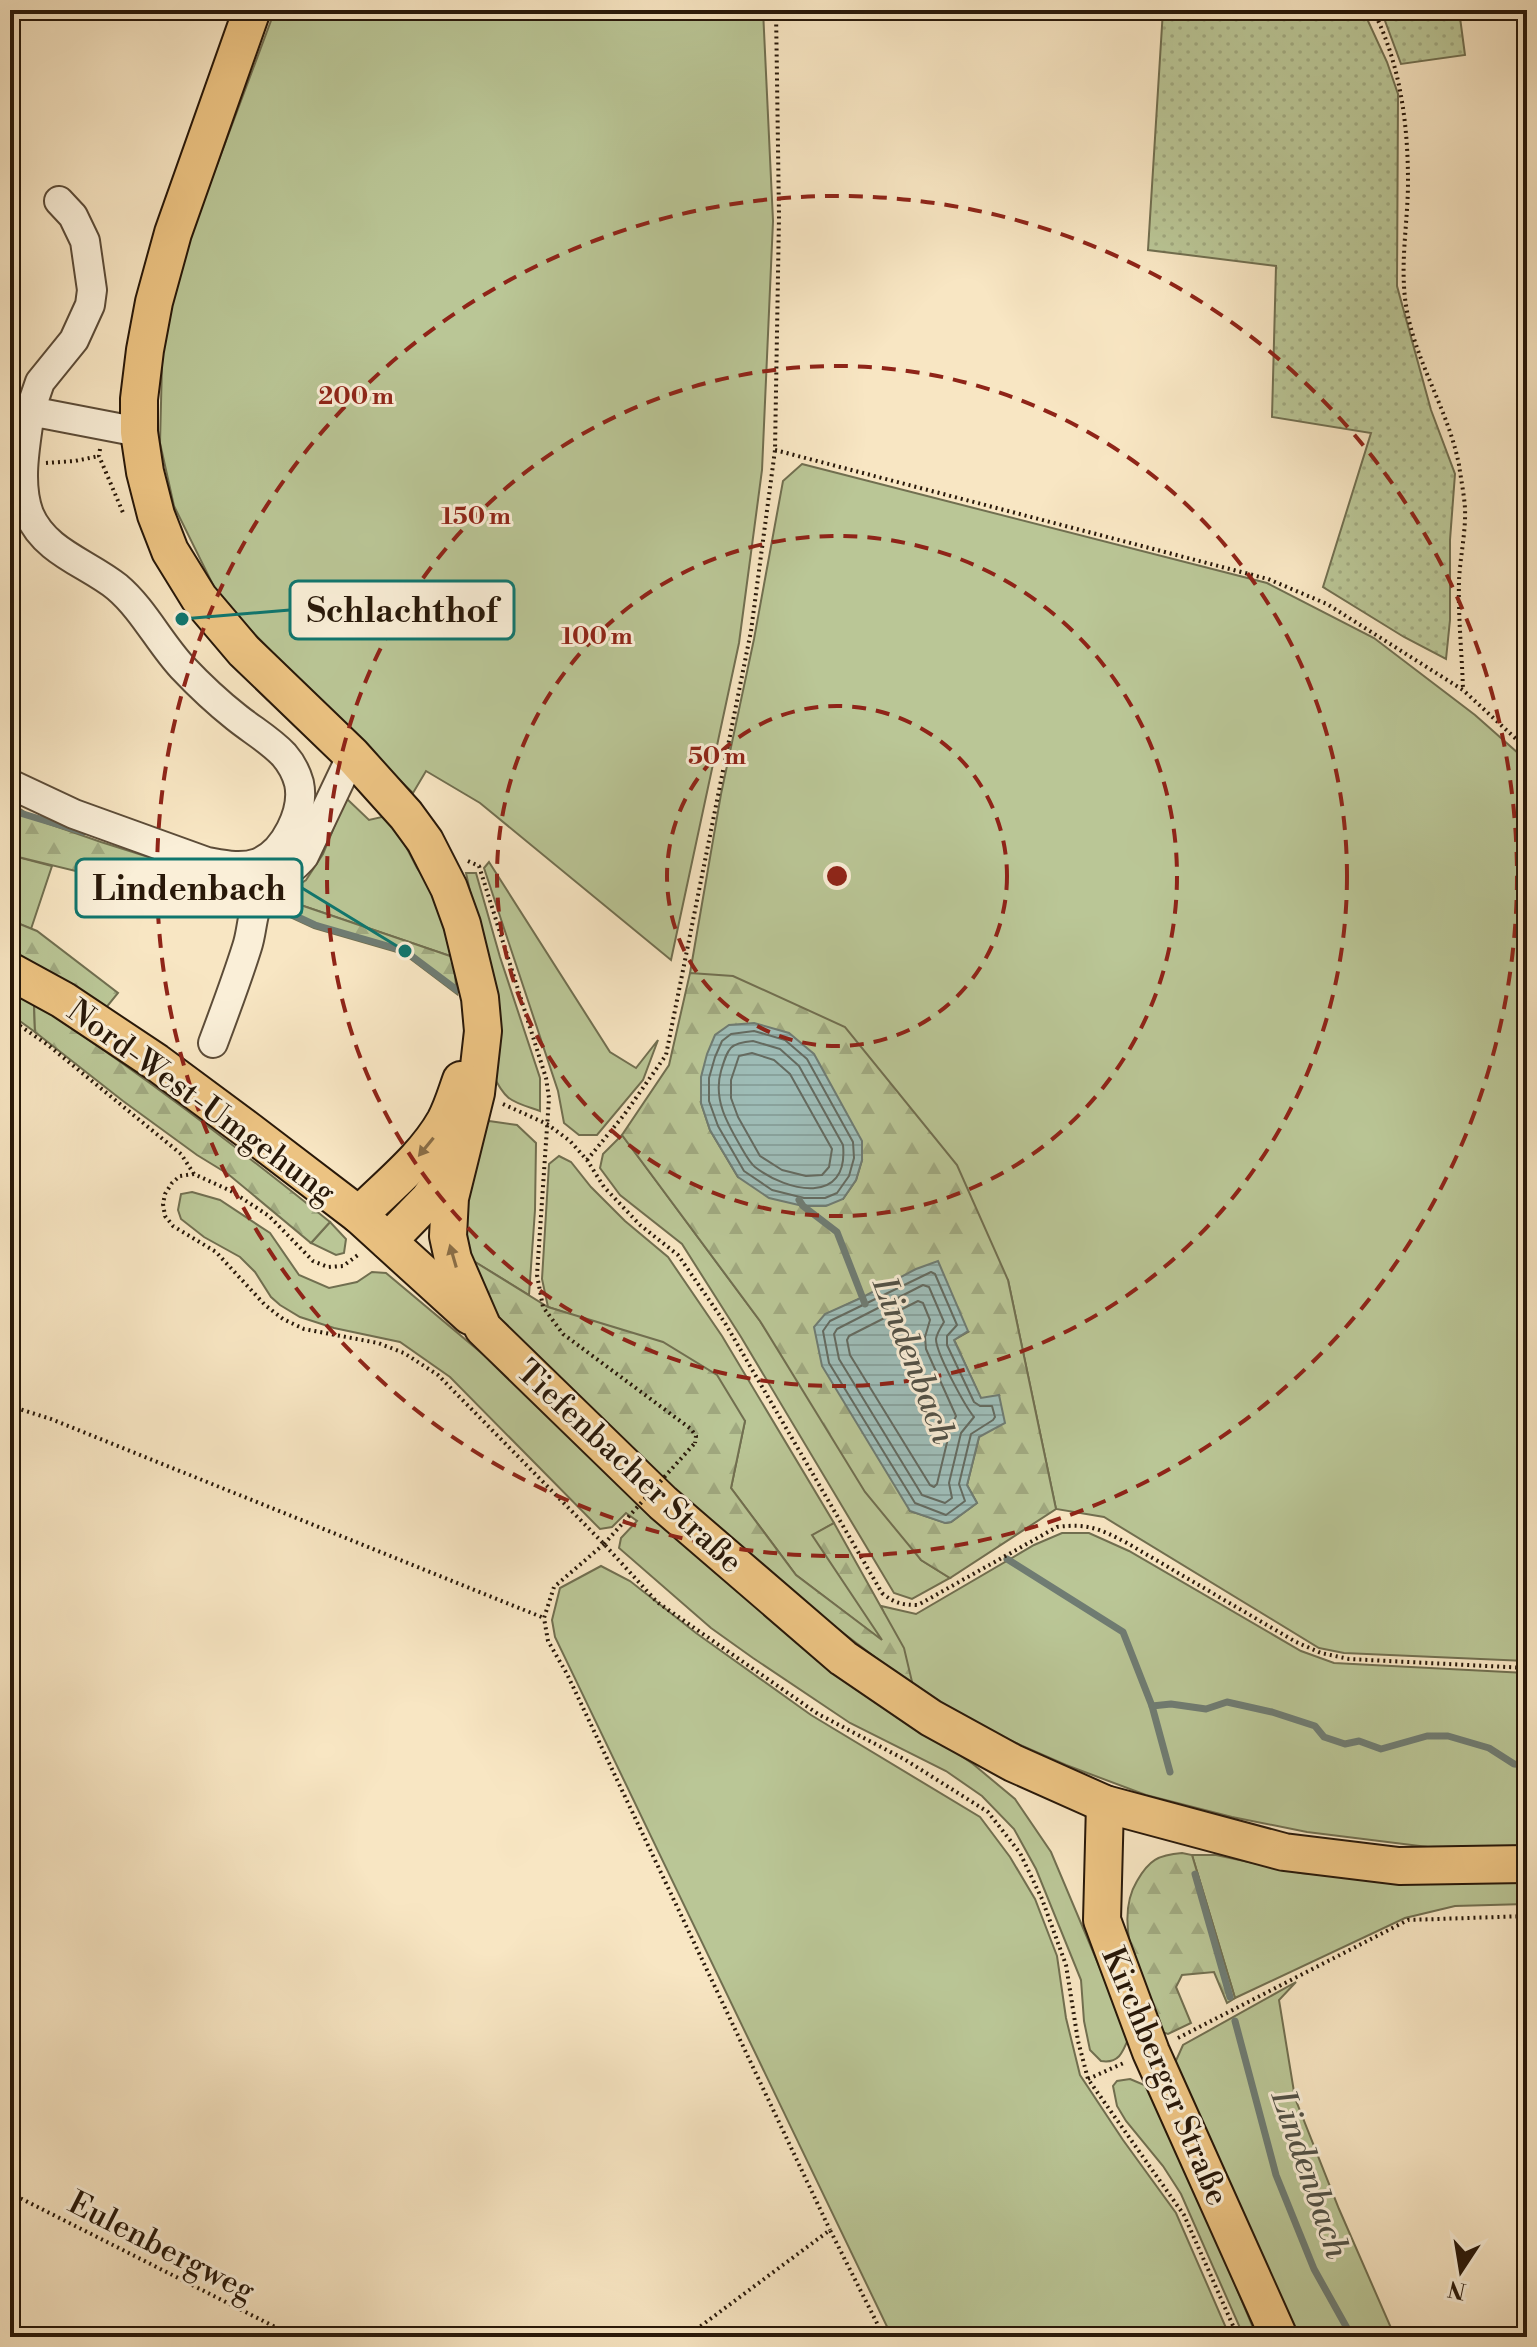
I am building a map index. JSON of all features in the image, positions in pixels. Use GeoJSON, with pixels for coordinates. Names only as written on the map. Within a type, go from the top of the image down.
{"type":"FeatureCollection","features":[{"type":"Feature","properties":{"kind":"main road","name":"Tiefenbacher Straße"},"geometry":{"type":"LineString","coordinates":[[252,10],[173,233],[154,302],[140,387],[139,432],[145,472],[156,515],[170,551],[188,583],[244,651],[352,755],[406,815],[425,841],[449,888],[462,924],[480,998],[483,1031],[476,1093],[450,1198],[448,1236],[453,1259],[483,1328],[663,1503],[843,1658],[931,1718],[1013,1763],[1105,1804]]}},
{"type":"Feature","properties":{"kind":"main road","name":"Tiefenbacher Straße"},"geometry":{"type":"LineString","coordinates":[[375,1229],[452,1105],[463,1075],[470,1039],[472,967]]}},
{"type":"Feature","properties":{"kind":"main road","name":"Nord-West-Umgehung"},"geometry":{"type":"LineString","coordinates":[[10,971],[63,1000],[156,1062],[375,1229],[483,1328]]}},
{"type":"Feature","properties":{"kind":"main road","name":"Tiefenbacher Straße"},"geometry":{"type":"LineString","coordinates":[[375,1229],[429,1199],[448,1175],[462,1145]]}},
{"type":"Feature","properties":{"kind":"main road"},"geometry":{"type":"LineString","coordinates":[[1105,1804],[1284,1852],[1399,1866],[1527,1864]]}},
{"type":"Feature","properties":{"kind":"main road","name":"Kirchberger Straße"},"geometry":{"type":"LineString","coordinates":[[1105,1804],[1102,1920],[1151,2052],[1279,2337]]}},
{"type":"Feature","properties":{"kind":"lane"},"geometry":{"type":"LineString","coordinates":[[10,784],[74,814],[207,862],[237,866],[259,862],[276,851],[297,813],[300,794],[296,773],[284,755],[181,666],[132,602],[115,586],[65,556],[42,534],[29,514],[24,490],[24,457],[30,411],[40,382],[74,340],[90,305],[92,290],[85,241],[73,216],[59,201]]}},
{"type":"Feature","properties":{"kind":"lane"},"geometry":{"type":"LineString","coordinates":[[30,411],[139,432]]}},
{"type":"Feature","properties":{"kind":"lane"},"geometry":{"type":"LineString","coordinates":[[213,1043],[248,943],[256,904],[264,891],[294,869],[304,856],[352,755]]}},
{"type":"Feature","properties":{"kind":"path"},"geometry":{"type":"LineString","coordinates":[[587,1160],[624,1115],[666,1055],[751,631],[775,450],[779,216],[776,10]]}},
{"type":"Feature","properties":{"kind":"path"},"geometry":{"type":"LineString","coordinates":[[1373,10],[1391,55],[1405,117],[1408,181],[1404,286],[1412,337],[1449,426],[1459,464],[1465,510],[1459,582],[1463,690]]}},
{"type":"Feature","properties":{"kind":"path"},"geometry":{"type":"LineString","coordinates":[[103,425],[99,456],[128,525]]}},
{"type":"Feature","properties":{"kind":"path"},"geometry":{"type":"LineString","coordinates":[[775,450],[1268,579],[1327,604],[1463,690],[1527,749]]}},
{"type":"Feature","properties":{"kind":"path"},"geometry":{"type":"LineString","coordinates":[[75,461],[99,456]]}},
{"type":"Feature","properties":{"kind":"path"},"geometry":{"type":"LineString","coordinates":[[462,851],[468,862],[479,866],[546,1078],[549,1098],[537,1275],[543,1307],[563,1334],[691,1429],[696,1436],[695,1443],[604,1544],[554,1587],[544,1618],[548,1641],[567,1674],[830,2230],[884,2337]]}},
{"type":"Feature","properties":{"kind":"path"},"geometry":{"type":"LineString","coordinates":[[10,1019],[48,1045],[181,1154],[194,1174],[231,1191],[269,1216],[313,1261],[328,1267],[343,1266],[355,1258],[375,1229]]}},
{"type":"Feature","properties":{"kind":"path"},"geometry":{"type":"LineString","coordinates":[[476,1093],[547,1124],[570,1141],[604,1187],[640,1225],[678,1255],[718,1311],[882,1593],[891,1601],[918,1605],[1057,1527],[1081,1524],[1127,1543],[1296,1642],[1321,1653],[1349,1659],[1527,1668]]}},
{"type":"Feature","properties":{"kind":"path"},"geometry":{"type":"LineString","coordinates":[[194,1174],[180,1176],[172,1183],[165,1194],[165,1216],[173,1226],[216,1252],[265,1305],[283,1319],[304,1329],[378,1343],[404,1353],[438,1375],[657,1602],[818,1714],[904,1759],[988,1812],[1020,1853],[1042,1899],[1066,1965],[1078,2041],[1088,2079],[1184,2215],[1238,2337]]}},
{"type":"Feature","properties":{"kind":"path"},"geometry":{"type":"LineString","coordinates":[[10,1406],[51,1419],[544,1618]]}},
{"type":"Feature","properties":{"kind":"path"},"geometry":{"type":"LineString","coordinates":[[1088,2079],[1151,2052],[1408,1920],[1527,1916]]}},
{"type":"Feature","properties":{"kind":"path","name":"Eulenbergweg"},"geometry":{"type":"LineString","coordinates":[[10,2193],[295,2337]]}},
{"type":"Feature","properties":{"kind":"path"},"geometry":{"type":"LineString","coordinates":[[686,2337],[830,2230]]}},
{"type":"Feature","properties":{"kind":"green space"},"geometry":{"type":"Polygon","coordinates":[[[275,10],[763,10],[773,221],[762,470],[739,643],[671,960],[480,803],[426,771],[413,793],[347,730],[219,597],[174,506],[160,443],[166,312],[199,213],[275,10]]]}},
{"type":"Feature","properties":{"kind":"green space"},"geometry":{"type":"Polygon","coordinates":[[[1163,10],[1363,10],[1387,62],[1398,94],[1397,286],[1431,410],[1455,474],[1446,659],[1323,587],[1371,433],[1272,417],[1276,266],[1148,250],[1163,10]]]}},
{"type":"Feature","properties":{"kind":"green space"},"geometry":{"type":"Polygon","coordinates":[[[1381,10],[1459,10],[1465,55],[1401,64],[1381,10]]]}},
{"type":"Feature","properties":{"kind":"green space"},"geometry":{"type":"Polygon","coordinates":[[[802,464],[1267,583],[1374,638],[1475,715],[1527,761],[1527,1661],[1344,1653],[1319,1648],[1104,1517],[1056,1509],[1008,1280],[690,973],[721,794],[783,481],[802,464]]]}},
{"type":"Feature","properties":{"kind":"green space"},"geometry":{"type":"Polygon","coordinates":[[[346,798],[369,820],[386,816],[400,835],[438,899],[453,957],[280,898],[306,880],[323,854],[346,798]]]}},
{"type":"Feature","properties":{"kind":"green space"},"geometry":{"type":"Polygon","coordinates":[[[10,802],[35,819],[101,842],[241,882],[243,900],[235,910],[10,855],[10,802]]]}},
{"type":"Feature","properties":{"kind":"green space"},"geometry":{"type":"Polygon","coordinates":[[[10,855],[52,866],[31,929],[10,920],[10,855]]]}},
{"type":"Feature","properties":{"kind":"green space"},"geometry":{"type":"Polygon","coordinates":[[[489,862],[610,1052],[636,1068],[658,1040],[643,1080],[597,1135],[579,1135],[564,1123],[558,1091],[484,868],[489,862]]]}},
{"type":"Feature","properties":{"kind":"green space"},"geometry":{"type":"Polygon","coordinates":[[[466,873],[476,873],[540,1078],[540,1111],[510,1099],[492,1073],[478,928],[466,873]]]}},
{"type":"Feature","properties":{"kind":"green space"},"geometry":{"type":"Polygon","coordinates":[[[280,898],[453,957],[457,994],[404,954],[314,928],[266,906],[280,898]]]}},
{"type":"Feature","properties":{"kind":"green space"},"geometry":{"type":"Polygon","coordinates":[[[10,920],[37,931],[118,993],[101,1014],[10,962],[10,920]]]}},
{"type":"Feature","properties":{"kind":"green space"},"geometry":{"type":"Polygon","coordinates":[[[690,973],[733,976],[845,1027],[957,1165],[1008,1280],[1056,1509],[950,1578],[921,1560],[865,1492],[760,1321],[622,1135],[669,1065],[690,973]],[[701,1103],[710,1130],[738,1177],[843,1199],[856,1180],[862,1160],[701,1103]],[[863,1297],[825,1315],[910,1511],[951,1522],[977,1503],[967,1485],[979,1437],[999,1396],[981,1399],[954,1340],[968,1332],[863,1297]]]}},
{"type":"Feature","properties":{"kind":"green space"},"geometry":{"type":"Polygon","coordinates":[[[10,989],[34,1003],[35,1032],[10,1014],[10,989]]]}},
{"type":"Feature","properties":{"kind":"green space"},"geometry":{"type":"Polygon","coordinates":[[[34,1003],[185,1109],[330,1222],[311,1243],[228,1174],[123,1101],[35,1032],[34,1003]]]}},
{"type":"Feature","properties":{"kind":"green space"},"geometry":{"type":"Polygon","coordinates":[[[489,1121],[517,1125],[536,1143],[529,1295],[467,1257],[458,1223],[476,1139],[489,1121]]]}},
{"type":"Feature","properties":{"kind":"green space"},"geometry":{"type":"Polygon","coordinates":[[[622,1135],[760,1321],[921,1560],[950,1578],[912,1599],[894,1593],[682,1244],[620,1195],[600,1168],[603,1154],[622,1135]]]}},
{"type":"Feature","properties":{"kind":"green space"},"geometry":{"type":"Polygon","coordinates":[[[559,1156],[571,1162],[625,1221],[668,1257],[722,1336],[834,1523],[813,1535],[884,1642],[796,1575],[731,1488],[745,1421],[572,1315],[548,1307],[542,1279],[549,1164],[559,1156]]]}},
{"type":"Feature","properties":{"kind":"green space"},"geometry":{"type":"Polygon","coordinates":[[[192,1192],[220,1200],[270,1233],[299,1275],[329,1288],[357,1282],[372,1272],[386,1273],[528,1392],[876,1698],[973,1764],[1015,1799],[1051,1852],[1129,2037],[1120,2056],[1112,2061],[1101,2061],[1090,2050],[1081,1980],[1036,1869],[1014,1829],[982,1796],[946,1771],[850,1723],[711,1628],[619,1548],[621,1538],[637,1521],[626,1513],[612,1527],[600,1529],[450,1377],[400,1342],[334,1328],[300,1317],[280,1305],[240,1257],[204,1237],[181,1219],[178,1210],[181,1194],[192,1192]]]}},
{"type":"Feature","properties":{"kind":"green space"},"geometry":{"type":"Polygon","coordinates":[[[330,1222],[346,1239],[344,1253],[336,1255],[311,1243],[330,1222]]]}},
{"type":"Feature","properties":{"kind":"green space"},"geometry":{"type":"Polygon","coordinates":[[[467,1257],[548,1307],[663,1342],[717,1375],[745,1421],[731,1488],[796,1575],[882,1640],[812,1535],[834,1523],[904,1648],[913,1686],[780,1585],[657,1477],[502,1322],[467,1257]]]}},
{"type":"Feature","properties":{"kind":"green space"},"geometry":{"type":"Polygon","coordinates":[[[1062,1533],[1089,1533],[1129,1551],[1301,1651],[1334,1663],[1527,1673],[1527,1850],[1460,1851],[1307,1832],[1146,1795],[1066,1765],[968,1722],[913,1686],[881,1606],[916,1614],[1034,1545],[1062,1533]]]}},
{"type":"Feature","properties":{"kind":"green space"},"geometry":{"type":"Polygon","coordinates":[[[601,1566],[630,1581],[696,1633],[811,1715],[980,1817],[1010,1857],[1035,1899],[1057,1956],[1066,2018],[1080,2075],[1176,2213],[1230,2337],[892,2337],[555,1637],[552,1620],[560,1588],[601,1566]]]}},
{"type":"Feature","properties":{"kind":"green space"},"geometry":{"type":"Polygon","coordinates":[[[1182,1853],[1192,1855],[1235,1998],[1227,2003],[1214,1972],[1182,1975],[1176,1987],[1191,2023],[1168,2034],[1159,2031],[1139,1976],[1127,1917],[1130,1898],[1146,1868],[1160,1857],[1182,1853]]]}},
{"type":"Feature","properties":{"kind":"green space"},"geometry":{"type":"Polygon","coordinates":[[[1192,1855],[1216,1855],[1301,1873],[1424,1883],[1527,1880],[1527,1904],[1455,1906],[1405,1918],[1235,1998],[1192,1855]]]}},
{"type":"Feature","properties":{"kind":"green space"},"geometry":{"type":"Polygon","coordinates":[[[1296,1982],[1279,2000],[1295,2098],[1395,2337],[1290,2337],[1174,2065],[1183,2045],[1296,1982]]]}},
{"type":"Feature","properties":{"kind":"green space"},"geometry":{"type":"Polygon","coordinates":[[[1130,2079],[1149,2087],[1169,2127],[1257,2337],[1244,2337],[1181,2194],[1117,2106],[1113,2086],[1117,2081],[1130,2079]]]}},
{"type":"Feature","properties":{"kind":"water"},"geometry":{"type":"Polygon","coordinates":[[[754,1023],[789,1033],[814,1054],[862,1141],[862,1160],[856,1180],[843,1199],[826,1206],[803,1206],[769,1198],[738,1177],[710,1130],[701,1103],[701,1077],[707,1054],[715,1035],[729,1025],[754,1023]]]}},
{"type":"Feature","properties":{"kind":"water"},"geometry":{"type":"Polygon","coordinates":[[[938,1261],[968,1331],[954,1340],[981,1398],[999,1395],[1005,1423],[979,1437],[967,1485],[977,1503],[945,1523],[910,1511],[822,1366],[814,1327],[825,1314],[938,1261]]]}},
{"type":"Feature","properties":{"kind":"waterway","name":"Lindenbach"},"geometry":{"type":"LineString","coordinates":[[10,810],[83,832]]}},
{"type":"Feature","properties":{"kind":"waterway","name":"Lindenbach"},"geometry":{"type":"LineString","coordinates":[[205,874],[246,894]]}},
{"type":"Feature","properties":{"kind":"waterway","name":"Lindenbach"},"geometry":{"type":"LineString","coordinates":[[272,905],[315,925],[405,951],[457,990]]}},
{"type":"Feature","properties":{"kind":"waterway","name":"Lindenbach"},"geometry":{"type":"LineString","coordinates":[[799,1200],[837,1232],[865,1304]]}},
{"type":"Feature","properties":{"kind":"waterway","name":"Lindenbach"},"geometry":{"type":"LineString","coordinates":[[1007,1559],[1123,1632],[1152,1706],[1170,1772]]}},
{"type":"Feature","properties":{"kind":"waterway"},"geometry":{"type":"LineString","coordinates":[[1152,1706],[1171,1704],[1206,1709],[1227,1702],[1315,1726],[1324,1737],[1345,1744],[1359,1741],[1381,1749],[1427,1736],[1448,1736],[1489,1748],[1514,1764],[1527,1765]]}},
{"type":"Feature","properties":{"kind":"waterway","name":"Lindenbach"},"geometry":{"type":"LineString","coordinates":[[1195,1874],[1230,1997]]}},
{"type":"Feature","properties":{"kind":"waterway","name":"Lindenbach"},"geometry":{"type":"LineString","coordinates":[[1235,2021],[1276,2175],[1314,2269],[1352,2337]]}},
{"type":"Feature","properties":{"kind":"place","name":"Schlachthof"},"geometry":{"type":"Point","coordinates":[182,619]}},
{"type":"Feature","properties":{"kind":"place","name":"Lindenbach"},"geometry":{"type":"Point","coordinates":[405,951]}}]}
